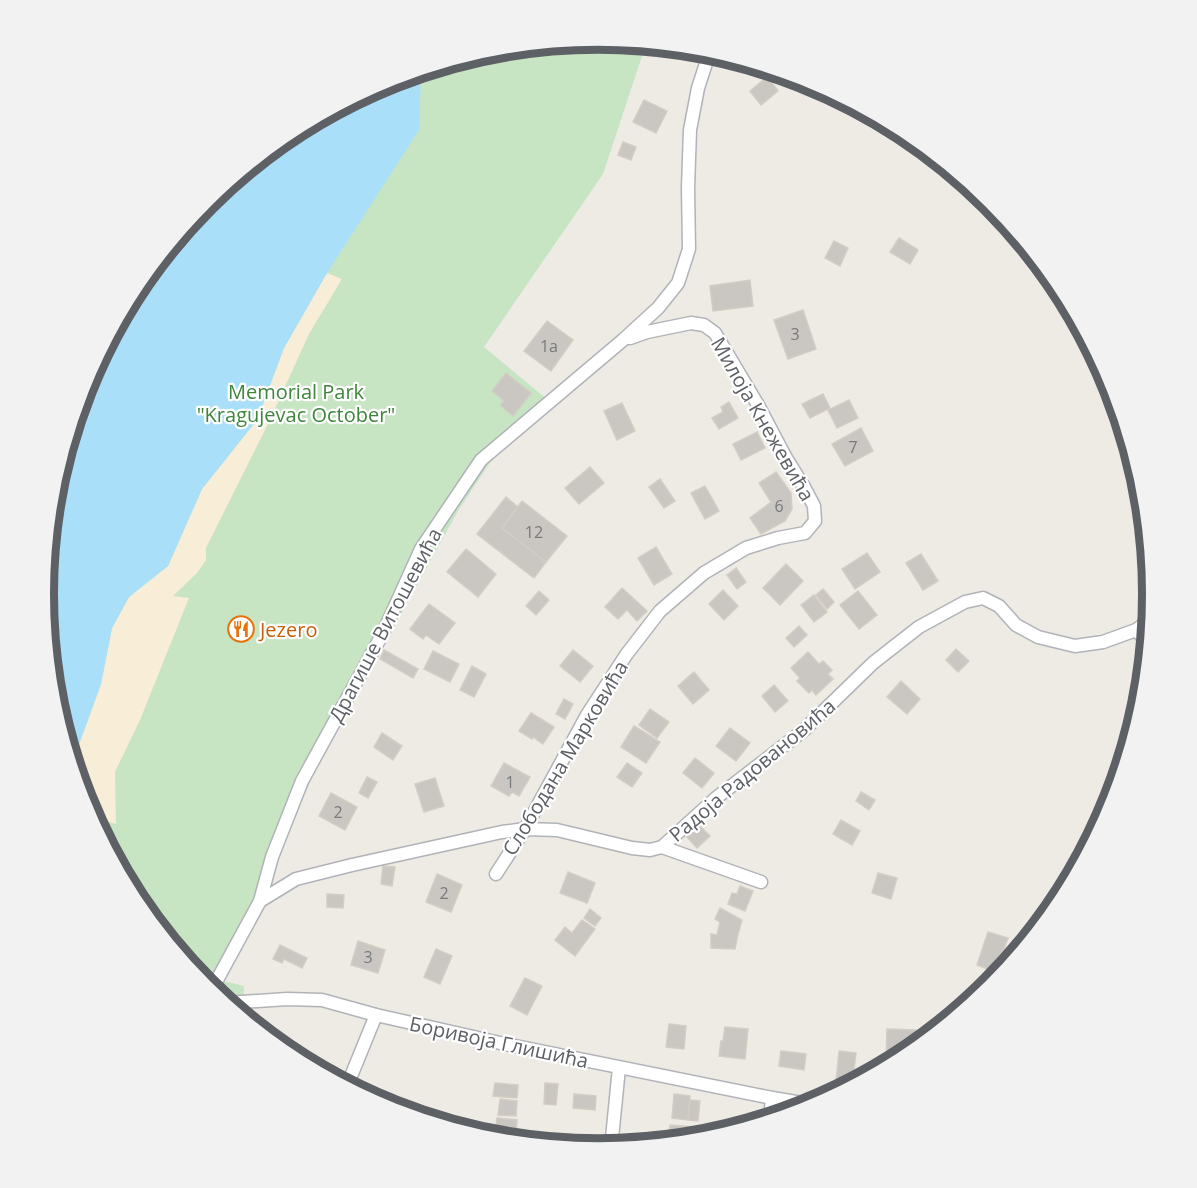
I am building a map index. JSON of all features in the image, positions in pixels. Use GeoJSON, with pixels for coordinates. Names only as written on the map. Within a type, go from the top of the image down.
{"type":"FeatureCollection","features":[{"type":"Feature","properties":{"kind":"street","name":"Драгише Витошевића"},"geometry":{"type":"LineString","coordinates":[[216,982],[260,901],[272,857],[302,781],[383,633],[421,549],[482,460],[623,340],[658,308],[678,284],[689,249],[690,130],[698,88],[707,60]]}},
{"type":"Feature","properties":{"kind":"street","name":"Милоја Кнежевића"},"geometry":{"type":"LineString","coordinates":[[623,340],[647,332],[691,323],[704,325],[715,333],[814,506],[815,521],[805,533],[778,538]]}},
{"type":"Feature","properties":{"kind":"street","name":"Слободана Марковића"},"geometry":{"type":"LineString","coordinates":[[496,874],[525,829],[586,715],[626,655],[660,611],[704,573],[746,548],[778,538]]}},
{"type":"Feature","properties":{"kind":"street","name":"Радоја Радовановића"},"geometry":{"type":"LineString","coordinates":[[260,901],[296,879],[502,832],[525,829],[557,830],[632,848],[650,850],[662,847],[716,798],[804,730],[873,663],[919,627],[966,602],[983,598],[999,606],[1016,624],[1038,637],[1074,646],[1103,642],[1142,626]]}},
{"type":"Feature","properties":{"kind":"street"},"geometry":{"type":"LineString","coordinates":[[1136,630],[1141,636]]}},
{"type":"Feature","properties":{"kind":"street"},"geometry":{"type":"LineString","coordinates":[[662,847],[761,882]]}},
{"type":"Feature","properties":{"kind":"street","name":"Боривоја Глишића"},"geometry":{"type":"LineString","coordinates":[[240,1004],[287,999],[322,1000],[376,1015],[619,1068],[795,1102]]}},
{"type":"Feature","properties":{"kind":"street"},"geometry":{"type":"LineString","coordinates":[[350,1078],[376,1015]]}},
{"type":"Feature","properties":{"kind":"street"},"geometry":{"type":"LineString","coordinates":[[612,1138],[619,1068]]}},
{"type":"Feature","properties":{"kind":"street"},"geometry":{"type":"LineString","coordinates":[[771,1111],[772,1098]]}},
{"type":"Feature","properties":{"kind":"green space","name":"Memorial Park \"Kragujevac October\""},"geometry":{"type":"Polygon","coordinates":[[[563,51],[643,52],[603,174],[484,347],[554,405],[493,458],[458,511],[317,766],[224,981],[244,986],[243,1006],[189,953],[146,897],[110,835],[95,802],[83,769],[64,700],[55,630],[55,558],[64,488],[83,419],[95,386],[110,353],[146,291],[189,235],[239,185],[296,141],[326,122],[423,78],[492,60],[563,51]]]}},
{"type":"Feature","properties":{"kind":"sand"},"geometry":{"type":"Polygon","coordinates":[[[327,273],[342,279],[309,334],[268,424],[206,548],[206,560],[197,573],[173,596],[189,598],[140,720],[115,772],[116,824],[103,820],[77,749],[101,684],[112,628],[129,597],[168,566],[202,489],[257,420],[284,348],[327,273]]]}},
{"type":"Feature","properties":{"kind":"water"},"geometry":{"type":"Polygon","coordinates":[[[421,79],[419,130],[327,273],[284,348],[257,420],[202,489],[168,566],[129,597],[112,628],[101,684],[77,749],[64,700],[59,665],[55,630],[55,558],[64,488],[73,453],[95,386],[110,353],[146,291],[167,263],[213,209],[239,185],[296,141],[326,122],[421,79]]]}},
{"type":"Feature","properties":{"kind":"building"},"geometry":{"type":"Polygon","coordinates":[[[767,77],[778,91],[761,105],[750,91],[767,77]]]}},
{"type":"Feature","properties":{"kind":"building"},"geometry":{"type":"Polygon","coordinates":[[[644,100],[667,111],[656,133],[633,122],[644,100]]]}},
{"type":"Feature","properties":{"kind":"building"},"geometry":{"type":"Polygon","coordinates":[[[623,142],[636,147],[631,160],[618,155],[623,142]]]}},
{"type":"Feature","properties":{"kind":"building"},"geometry":{"type":"Polygon","coordinates":[[[899,238],[918,250],[910,264],[890,252],[899,238]]]}},
{"type":"Feature","properties":{"kind":"building"},"geometry":{"type":"Polygon","coordinates":[[[834,241],[848,248],[840,266],[825,258],[834,241]]]}},
{"type":"Feature","properties":{"kind":"building"},"geometry":{"type":"Polygon","coordinates":[[[750,280],[753,306],[713,311],[710,286],[750,280]]]}},
{"type":"Feature","properties":{"kind":"building"},"geometry":{"type":"Polygon","coordinates":[[[803,310],[816,349],[788,359],[774,320],[803,310]]]}},
{"type":"Feature","properties":{"kind":"building"},"geometry":{"type":"Polygon","coordinates":[[[547,321],[573,340],[551,371],[524,351],[547,321]]]}},
{"type":"Feature","properties":{"kind":"building"},"geometry":{"type":"Polygon","coordinates":[[[506,373],[531,393],[513,416],[500,405],[504,401],[492,391],[506,373]]]}},
{"type":"Feature","properties":{"kind":"building"},"geometry":{"type":"Polygon","coordinates":[[[823,394],[830,408],[810,418],[802,404],[823,394]]]}},
{"type":"Feature","properties":{"kind":"building"},"geometry":{"type":"Polygon","coordinates":[[[849,400],[858,418],[837,428],[828,410],[849,400]]]}},
{"type":"Feature","properties":{"kind":"building"},"geometry":{"type":"Polygon","coordinates":[[[729,402],[738,418],[719,429],[712,418],[723,412],[721,407],[729,402]]]}},
{"type":"Feature","properties":{"kind":"building"},"geometry":{"type":"Polygon","coordinates":[[[622,403],[635,431],[617,440],[604,411],[622,403]]]}},
{"type":"Feature","properties":{"kind":"building"},"geometry":{"type":"Polygon","coordinates":[[[861,428],[873,451],[845,466],[832,444],[861,428]]]}},
{"type":"Feature","properties":{"kind":"building"},"geometry":{"type":"Polygon","coordinates":[[[757,432],[765,448],[741,460],[733,444],[757,432]]]}},
{"type":"Feature","properties":{"kind":"building"},"geometry":{"type":"Polygon","coordinates":[[[590,467],[604,483],[579,504],[565,488],[590,467]]]}},
{"type":"Feature","properties":{"kind":"building"},"geometry":{"type":"Polygon","coordinates":[[[776,472],[791,493],[792,509],[785,521],[761,534],[750,518],[771,502],[759,483],[776,472]]]}},
{"type":"Feature","properties":{"kind":"building"},"geometry":{"type":"Polygon","coordinates":[[[660,479],[675,501],[664,508],[649,487],[660,479]]]}},
{"type":"Feature","properties":{"kind":"building"},"geometry":{"type":"Polygon","coordinates":[[[705,486],[719,511],[705,519],[691,493],[705,486]]]}},
{"type":"Feature","properties":{"kind":"building"},"geometry":{"type":"Polygon","coordinates":[[[506,497],[518,507],[502,528],[546,562],[534,578],[477,534],[506,497]]]}},
{"type":"Feature","properties":{"kind":"building"},"geometry":{"type":"Polygon","coordinates":[[[522,501],[567,536],[546,562],[502,528],[522,501]]]}},
{"type":"Feature","properties":{"kind":"building"},"geometry":{"type":"Polygon","coordinates":[[[656,547],[672,574],[654,585],[638,558],[656,547]]]}},
{"type":"Feature","properties":{"kind":"building"},"geometry":{"type":"Polygon","coordinates":[[[466,549],[496,574],[478,597],[447,572],[466,549]]]}},
{"type":"Feature","properties":{"kind":"building"},"geometry":{"type":"Polygon","coordinates":[[[867,553],[880,572],[855,589],[842,569],[867,553]]]}},
{"type":"Feature","properties":{"kind":"building"},"geometry":{"type":"Polygon","coordinates":[[[921,554],[938,581],[923,590],[906,563],[921,554]]]}},
{"type":"Feature","properties":{"kind":"building"},"geometry":{"type":"Polygon","coordinates":[[[786,564],[803,581],[780,605],[763,588],[786,564]]]}},
{"type":"Feature","properties":{"kind":"building"},"geometry":{"type":"Polygon","coordinates":[[[736,568],[746,582],[737,589],[727,575],[736,568]]]}},
{"type":"Feature","properties":{"kind":"building"},"geometry":{"type":"Polygon","coordinates":[[[622,588],[647,611],[637,621],[627,610],[618,619],[605,607],[622,588]]]}},
{"type":"Feature","properties":{"kind":"building"},"geometry":{"type":"Polygon","coordinates":[[[823,589],[834,602],[827,609],[816,595],[823,589]]]}},
{"type":"Feature","properties":{"kind":"building"},"geometry":{"type":"Polygon","coordinates":[[[723,590],[738,606],[724,620],[709,604],[723,590]]]}},
{"type":"Feature","properties":{"kind":"building"},"geometry":{"type":"Polygon","coordinates":[[[539,591],[549,600],[536,615],[526,606],[539,591]]]}},
{"type":"Feature","properties":{"kind":"building"},"geometry":{"type":"Polygon","coordinates":[[[858,591],[877,615],[859,629],[840,605],[858,591]]]}},
{"type":"Feature","properties":{"kind":"building"},"geometry":{"type":"Polygon","coordinates":[[[814,595],[827,612],[814,622],[801,605],[814,595]]]}},
{"type":"Feature","properties":{"kind":"building"},"geometry":{"type":"Polygon","coordinates":[[[429,604],[455,623],[439,644],[426,635],[423,639],[410,629],[429,604]]]}},
{"type":"Feature","properties":{"kind":"building"},"geometry":{"type":"Polygon","coordinates":[[[799,626],[807,635],[794,647],[786,638],[799,626]]]}},
{"type":"Feature","properties":{"kind":"building"},"geometry":{"type":"Polygon","coordinates":[[[956,649],[969,661],[958,672],[946,660],[956,649]]]}},
{"type":"Feature","properties":{"kind":"building"},"geometry":{"type":"Polygon","coordinates":[[[384,650],[418,669],[413,678],[380,659],[384,650]]]}},
{"type":"Feature","properties":{"kind":"building"},"geometry":{"type":"Polygon","coordinates":[[[573,650],[593,666],[580,682],[560,666],[573,650]]]}},
{"type":"Feature","properties":{"kind":"building"},"geometry":{"type":"Polygon","coordinates":[[[433,651],[459,664],[450,682],[424,669],[433,651]]]}},
{"type":"Feature","properties":{"kind":"building"},"geometry":{"type":"Polygon","coordinates":[[[808,652],[819,664],[823,661],[832,670],[828,674],[833,679],[816,695],[812,690],[809,693],[797,681],[800,678],[791,668],[808,652]]]}},
{"type":"Feature","properties":{"kind":"building"},"geometry":{"type":"Polygon","coordinates":[[[472,666],[486,674],[474,697],[460,690],[472,666]]]}},
{"type":"Feature","properties":{"kind":"building"},"geometry":{"type":"Polygon","coordinates":[[[694,672],[709,690],[693,704],[678,686],[694,672]]]}},
{"type":"Feature","properties":{"kind":"building"},"geometry":{"type":"Polygon","coordinates":[[[901,681],[920,699],[907,714],[887,697],[901,681]]]}},
{"type":"Feature","properties":{"kind":"building"},"geometry":{"type":"Polygon","coordinates":[[[774,685],[788,701],[775,712],[762,696],[774,685]]]}},
{"type":"Feature","properties":{"kind":"building"},"geometry":{"type":"Polygon","coordinates":[[[564,699],[573,704],[565,719],[556,714],[564,699]]]}},
{"type":"Feature","properties":{"kind":"building"},"geometry":{"type":"Polygon","coordinates":[[[650,709],[669,722],[657,738],[639,725],[650,709]]]}},
{"type":"Feature","properties":{"kind":"building"},"geometry":{"type":"Polygon","coordinates":[[[531,713],[554,727],[543,744],[519,731],[531,713]]]}},
{"type":"Feature","properties":{"kind":"building"},"geometry":{"type":"Polygon","coordinates":[[[634,726],[660,742],[646,763],[621,747],[634,726]]]}},
{"type":"Feature","properties":{"kind":"building"},"geometry":{"type":"Polygon","coordinates":[[[730,728],[750,743],[736,761],[716,746],[730,728]]]}},
{"type":"Feature","properties":{"kind":"building"},"geometry":{"type":"Polygon","coordinates":[[[382,733],[402,746],[393,760],[374,747],[382,733]]]}},
{"type":"Feature","properties":{"kind":"building"},"geometry":{"type":"Polygon","coordinates":[[[695,758],[714,773],[702,788],[683,773],[695,758]]]}},
{"type":"Feature","properties":{"kind":"building"},"geometry":{"type":"Polygon","coordinates":[[[504,763],[530,777],[519,796],[512,792],[509,796],[491,786],[504,763]]]}},
{"type":"Feature","properties":{"kind":"building"},"geometry":{"type":"Polygon","coordinates":[[[627,763],[642,773],[632,787],[617,777],[627,763]]]}},
{"type":"Feature","properties":{"kind":"building"},"geometry":{"type":"Polygon","coordinates":[[[367,777],[377,782],[368,798],[359,793],[367,777]]]}},
{"type":"Feature","properties":{"kind":"building"},"geometry":{"type":"Polygon","coordinates":[[[435,778],[444,806],[424,812],[415,784],[435,778]]]}},
{"type":"Feature","properties":{"kind":"building"},"geometry":{"type":"Polygon","coordinates":[[[861,792],[875,800],[869,810],[856,801],[861,792]]]}},
{"type":"Feature","properties":{"kind":"building"},"geometry":{"type":"Polygon","coordinates":[[[331,793],[357,807],[345,830],[319,816],[331,793]]]}},
{"type":"Feature","properties":{"kind":"building"},"geometry":{"type":"Polygon","coordinates":[[[841,820],[860,831],[852,845],[833,834],[841,820]]]}},
{"type":"Feature","properties":{"kind":"building"},"geometry":{"type":"Polygon","coordinates":[[[699,825],[710,836],[697,848],[687,837],[699,825]]]}},
{"type":"Feature","properties":{"kind":"building"},"geometry":{"type":"Polygon","coordinates":[[[383,866],[395,867],[392,886],[381,884],[383,866]]]}},
{"type":"Feature","properties":{"kind":"building"},"geometry":{"type":"Polygon","coordinates":[[[568,872],[595,883],[587,903],[560,893],[568,872]]]}},
{"type":"Feature","properties":{"kind":"building"},"geometry":{"type":"Polygon","coordinates":[[[878,873],[897,878],[891,899],[872,893],[878,873]]]}},
{"type":"Feature","properties":{"kind":"building"},"geometry":{"type":"Polygon","coordinates":[[[437,874],[462,885],[451,912],[426,902],[437,874]]]}},
{"type":"Feature","properties":{"kind":"building"},"geometry":{"type":"Polygon","coordinates":[[[740,886],[753,891],[745,911],[728,904],[732,893],[737,894],[740,886]]]}},
{"type":"Feature","properties":{"kind":"building"},"geometry":{"type":"Polygon","coordinates":[[[327,894],[344,895],[343,908],[327,907],[327,894]]]}},
{"type":"Feature","properties":{"kind":"building"},"geometry":{"type":"Polygon","coordinates":[[[720,908],[742,920],[735,949],[711,948],[711,934],[717,935],[720,922],[715,919],[720,908]]]}},
{"type":"Feature","properties":{"kind":"building"},"geometry":{"type":"Polygon","coordinates":[[[590,909],[601,918],[595,926],[584,918],[590,909]]]}},
{"type":"Feature","properties":{"kind":"building"},"geometry":{"type":"Polygon","coordinates":[[[582,920],[595,929],[575,956],[555,940],[565,927],[572,933],[582,920]]]}},
{"type":"Feature","properties":{"kind":"building"},"geometry":{"type":"Polygon","coordinates":[[[988,932],[1008,938],[999,962],[992,970],[977,965],[988,932]]]}},
{"type":"Feature","properties":{"kind":"building"},"geometry":{"type":"Polygon","coordinates":[[[358,941],[385,950],[378,973],[351,965],[358,941]]]}},
{"type":"Feature","properties":{"kind":"building"},"geometry":{"type":"Polygon","coordinates":[[[280,945],[307,958],[302,968],[284,959],[282,963],[273,959],[280,945]]]}},
{"type":"Feature","properties":{"kind":"building"},"geometry":{"type":"Polygon","coordinates":[[[436,949],[452,956],[440,984],[424,977],[436,949]]]}},
{"type":"Feature","properties":{"kind":"building"},"geometry":{"type":"Polygon","coordinates":[[[525,978],[542,986],[527,1015],[510,1006],[525,978]]]}},
{"type":"Feature","properties":{"kind":"building"},"geometry":{"type":"Polygon","coordinates":[[[669,1024],[686,1026],[684,1049],[666,1047],[669,1024]]]}},
{"type":"Feature","properties":{"kind":"building"},"geometry":{"type":"Polygon","coordinates":[[[725,1027],[748,1029],[745,1059],[719,1056],[725,1027]]]}},
{"type":"Feature","properties":{"kind":"building"},"geometry":{"type":"Polygon","coordinates":[[[887,1029],[916,1030],[916,1036],[886,1056],[887,1029]]]}},
{"type":"Feature","properties":{"kind":"building"},"geometry":{"type":"Polygon","coordinates":[[[781,1051],[806,1054],[804,1070],[779,1066],[781,1051]]]}},
{"type":"Feature","properties":{"kind":"building"},"geometry":{"type":"Polygon","coordinates":[[[839,1051],[856,1053],[854,1069],[862,1070],[840,1081],[836,1081],[839,1051]]]}},
{"type":"Feature","properties":{"kind":"building"},"geometry":{"type":"Polygon","coordinates":[[[495,1083],[518,1085],[517,1098],[493,1096],[495,1083]]]}},
{"type":"Feature","properties":{"kind":"building"},"geometry":{"type":"Polygon","coordinates":[[[545,1083],[558,1084],[556,1105],[544,1104],[545,1083]]]}},
{"type":"Feature","properties":{"kind":"building"},"geometry":{"type":"Polygon","coordinates":[[[574,1094],[596,1096],[595,1110],[573,1108],[574,1094]]]}},
{"type":"Feature","properties":{"kind":"building"},"geometry":{"type":"Polygon","coordinates":[[[674,1094],[690,1096],[688,1120],[672,1118],[674,1094]]]}},
{"type":"Feature","properties":{"kind":"building"},"geometry":{"type":"Polygon","coordinates":[[[500,1099],[517,1101],[516,1116],[498,1115],[500,1099]]]}},
{"type":"Feature","properties":{"kind":"building"},"geometry":{"type":"Polygon","coordinates":[[[690,1100],[700,1101],[698,1121],[688,1120],[690,1100]]]}},
{"type":"Feature","properties":{"kind":"building"},"geometry":{"type":"Polygon","coordinates":[[[497,1118],[517,1120],[516,1132],[495,1129],[497,1118]]]}},
{"type":"Feature","properties":{"kind":"building"},"geometry":{"type":"Polygon","coordinates":[[[670,1125],[696,1127],[696,1130],[669,1134],[670,1125]]]}},
{"type":"Feature","properties":{"kind":"place","name":"Jezero"},"geometry":{"type":"Point","coordinates":[241,629]}}]}
